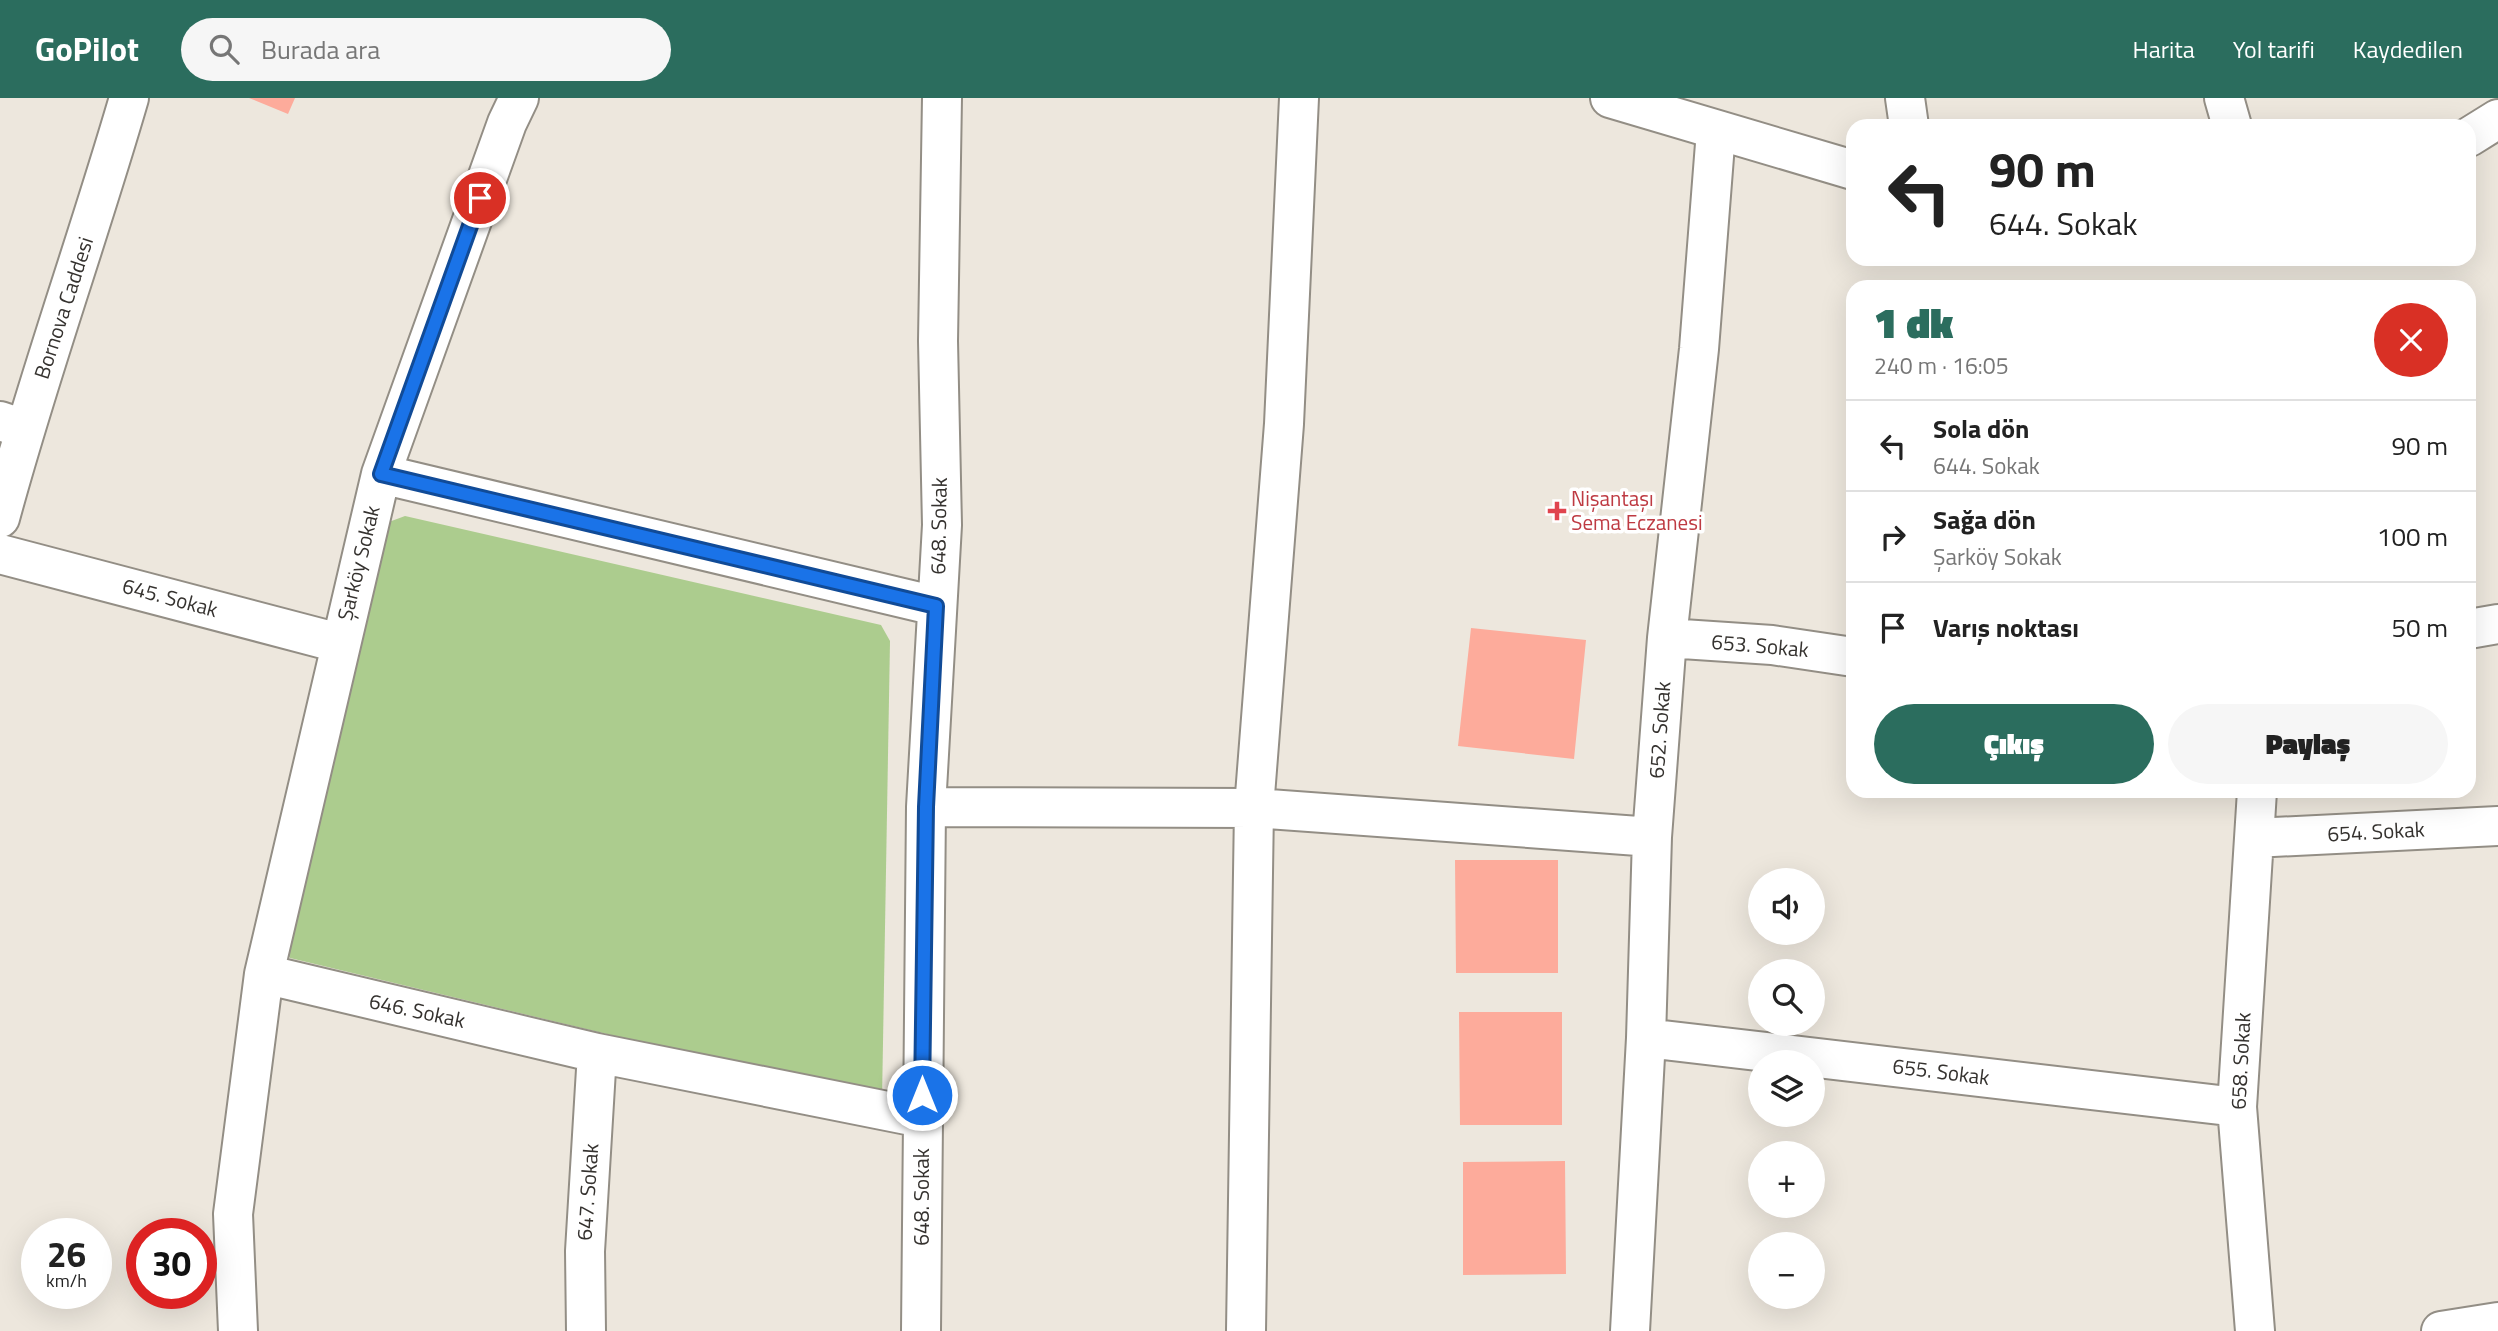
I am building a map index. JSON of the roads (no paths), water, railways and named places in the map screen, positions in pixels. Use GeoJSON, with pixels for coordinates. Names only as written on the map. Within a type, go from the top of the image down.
{"type":"FeatureCollection","features":[{"type":"Feature","properties":{"kind":"street","name":"Bornova Caddesi"},"geometry":{"type":"LineString","coordinates":[[0,518],[12,425],[91,227],[129,98]]}},
{"type":"Feature","properties":{"kind":"street","name":"648. Sokak"},"geometry":{"type":"LineString","coordinates":[[921,1331],[926,807],[942,525],[938,341],[942,98]]}},
{"type":"Feature","properties":{"kind":"street"},"geometry":{"type":"LineString","coordinates":[[1247,1331],[1254,808],[1284,424],[1299,98]]}},
{"type":"Feature","properties":{"kind":"street"},"geometry":{"type":"LineString","coordinates":[[1610,98],[1846,168]]}},
{"type":"Feature","properties":{"kind":"street"},"geometry":{"type":"LineString","coordinates":[[1905,98],[1908,119]]}},
{"type":"Feature","properties":{"kind":"street"},"geometry":{"type":"LineString","coordinates":[[2224,98],[2230,119]]}},
{"type":"Feature","properties":{"kind":"street","name":"Şarköy Sokak"},"geometry":{"type":"LineString","coordinates":[[264,974],[339,643],[381,474],[513,111]]}},
{"type":"Feature","properties":{"kind":"street"},"geometry":{"type":"LineString","coordinates":[[2476,133],[2498,119]]}},
{"type":"Feature","properties":{"kind":"street","name":"652. Sokak"},"geometry":{"type":"LineString","coordinates":[[1630,1331],[1646,1038],[1652,837],[1667,638],[1699,349],[1716,131]]}},
{"type":"Feature","properties":{"kind":"street"},"geometry":{"type":"LineString","coordinates":[[381,474],[936,606]]}},
{"type":"Feature","properties":{"kind":"street","name":"645. Sokak"},"geometry":{"type":"LineString","coordinates":[[0,554],[339,643]]}},
{"type":"Feature","properties":{"kind":"street"},"geometry":{"type":"LineString","coordinates":[[2476,628],[2498,624]]}},
{"type":"Feature","properties":{"kind":"street","name":"653. Sokak"},"geometry":{"type":"LineString","coordinates":[[1667,638],[1772,645],[1846,656]]}},
{"type":"Feature","properties":{"kind":"street","name":"658. Sokak"},"geometry":{"type":"LineString","coordinates":[[2255,1331],[2237,1107],[2257,798]]}},
{"type":"Feature","properties":{"kind":"street"},"geometry":{"type":"LineString","coordinates":[[926,807],[1254,808],[1652,837]]}},
{"type":"Feature","properties":{"kind":"street","name":"654. Sokak"},"geometry":{"type":"LineString","coordinates":[[2254,838],[2498,826]]}},
{"type":"Feature","properties":{"kind":"street"},"geometry":{"type":"LineString","coordinates":[[238,1331],[233,1214],[264,974]]}},
{"type":"Feature","properties":{"kind":"street","name":"646. Sokak"},"geometry":{"type":"LineString","coordinates":[[264,974],[597,1053],[922,1118]]}},
{"type":"Feature","properties":{"kind":"street","name":"655. Sokak"},"geometry":{"type":"LineString","coordinates":[[1646,1038],[2237,1107]]}},
{"type":"Feature","properties":{"kind":"street","name":"647. Sokak"},"geometry":{"type":"LineString","coordinates":[[586,1331],[584,1251],[597,1053]]}},
{"type":"Feature","properties":{"kind":"street"},"geometry":{"type":"LineString","coordinates":[[2441,1331],[2498,1322]]}},
{"type":"Feature","properties":{"kind":"place","name":"Nişantaşı Sema Eczanesi"},"geometry":{"type":"Point","coordinates":[1557,511]}}]}
